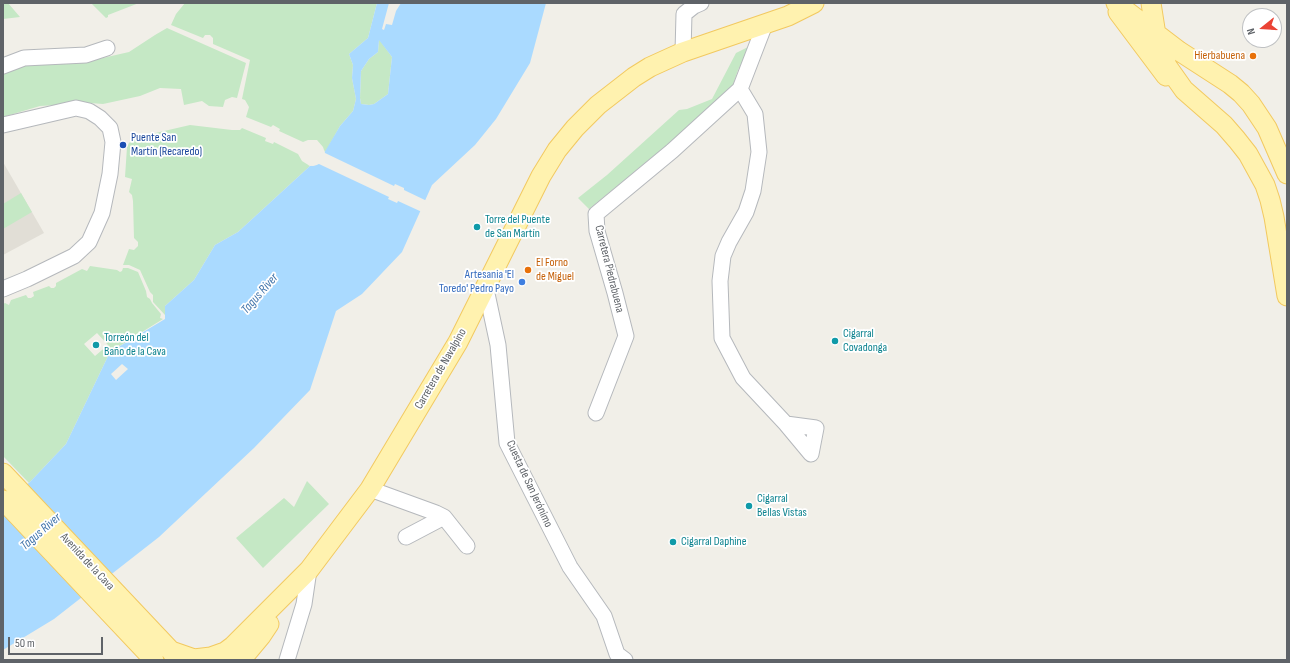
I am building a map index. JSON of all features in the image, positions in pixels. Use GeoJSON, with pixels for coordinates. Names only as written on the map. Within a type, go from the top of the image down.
{"type":"FeatureCollection","features":[{"type":"Feature","properties":{"kind":"main road","name":"Carretera de Navalpino"},"geometry":{"type":"LineString","coordinates":[[227,657],[234,646],[309,570],[370,489],[458,342],[486,289],[506,245],[541,176],[575,128],[598,105],[634,77],[668,58],[788,16],[814,3]]}},
{"type":"Feature","properties":{"kind":"main road"},"geometry":{"type":"LineString","coordinates":[[1112,3],[1168,80],[1184,90],[1224,125],[1248,154],[1262,180],[1270,200],[1287,296]]}},
{"type":"Feature","properties":{"kind":"main road"},"geometry":{"type":"LineString","coordinates":[[1116,3],[1178,52],[1199,63],[1230,84],[1251,104],[1267,128],[1287,174]]}},
{"type":"Feature","properties":{"kind":"main road"},"geometry":{"type":"LineString","coordinates":[[1151,3],[1156,35],[1167,66],[1184,90]]}},
{"type":"Feature","properties":{"kind":"main road"},"geometry":{"type":"LineString","coordinates":[[1160,3],[1170,32],[1199,63]]}},
{"type":"Feature","properties":{"kind":"main road","name":"Avenida de la Cava"},"geometry":{"type":"LineString","coordinates":[[3,473],[174,655]]}},
{"type":"Feature","properties":{"kind":"main road","name":"Avenida de la Cava"},"geometry":{"type":"LineString","coordinates":[[3,500],[154,660]]}},
{"type":"Feature","properties":{"kind":"main road"},"geometry":{"type":"LineString","coordinates":[[174,655],[194,659],[227,657]]}},
{"type":"Feature","properties":{"kind":"street"},"geometry":{"type":"LineString","coordinates":[[683,52],[684,14],[695,4]]}},
{"type":"Feature","properties":{"kind":"street","name":"Carretera Piedrabuena"},"geometry":{"type":"LineString","coordinates":[[596,413],[626,336],[597,231],[596,214],[672,151],[740,89],[765,24]]}},
{"type":"Feature","properties":{"kind":"street"},"geometry":{"type":"LineString","coordinates":[[3,66],[24,58],[86,55],[107,48]]}},
{"type":"Feature","properties":{"kind":"street"},"geometry":{"type":"LineString","coordinates":[[740,89],[755,114],[759,152],[752,191],[746,212],[723,256],[720,281],[722,338],[743,378],[786,424]]}},
{"type":"Feature","properties":{"kind":"street"},"geometry":{"type":"LineString","coordinates":[[3,125],[76,108],[89,111],[100,118],[110,128],[113,142],[110,174],[102,213],[89,242],[74,256],[3,289]]}},
{"type":"Feature","properties":{"kind":"street","name":"Cuesta de San Jerónimo"},"geometry":{"type":"LineString","coordinates":[[486,289],[498,345],[507,443],[570,567],[604,616],[617,654],[625,660]]}},
{"type":"Feature","properties":{"kind":"street"},"geometry":{"type":"LineString","coordinates":[[370,489],[444,517],[467,546]]}},
{"type":"Feature","properties":{"kind":"street"},"geometry":{"type":"LineString","coordinates":[[406,537],[444,517]]}},
{"type":"Feature","properties":{"kind":"street"},"geometry":{"type":"LineString","coordinates":[[287,660],[304,604],[309,570]]}},
{"type":"Feature","properties":{"kind":"shaded area"},"geometry":{"type":"Polygon","coordinates":[[[3,162],[44,233],[3,255],[3,162]]]}},
{"type":"Feature","properties":{"kind":"green space"},"geometry":{"type":"Polygon","coordinates":[[[3,3],[8,3],[20,17],[3,19],[3,3]]]}},
{"type":"Feature","properties":{"kind":"green space"},"geometry":{"type":"Polygon","coordinates":[[[91,3],[139,3],[108,15],[106,18],[91,3]]]}},
{"type":"Feature","properties":{"kind":"green space"},"geometry":{"type":"Polygon","coordinates":[[[185,3],[377,3],[368,38],[349,54],[353,65],[352,78],[356,99],[353,111],[340,126],[325,153],[323,147],[317,140],[308,140],[303,142],[279,131],[280,129],[273,125],[271,127],[246,117],[249,107],[245,100],[242,99],[250,60],[213,44],[213,38],[210,35],[205,35],[203,38],[171,25],[176,14],[185,3]]]}},
{"type":"Feature","properties":{"kind":"green space"},"geometry":{"type":"Polygon","coordinates":[[[167,28],[246,63],[237,98],[232,97],[225,100],[223,107],[209,106],[202,101],[184,105],[181,89],[160,88],[140,96],[103,104],[90,103],[40,106],[3,117],[3,73],[23,65],[94,60],[129,52],[167,28]]]}},
{"type":"Feature","properties":{"kind":"green space"},"geometry":{"type":"Polygon","coordinates":[[[379,39],[392,57],[388,94],[374,104],[361,104],[361,71],[369,59],[378,52],[379,39]]]}},
{"type":"Feature","properties":{"kind":"green space"},"geometry":{"type":"Polygon","coordinates":[[[750,46],[738,70],[732,88],[715,108],[589,209],[578,198],[607,175],[679,110],[687,109],[712,99],[736,53],[750,46]]]}},
{"type":"Feature","properties":{"kind":"green space"},"geometry":{"type":"Polygon","coordinates":[[[190,125],[232,130],[240,130],[242,128],[266,138],[265,141],[273,144],[274,142],[298,154],[302,161],[310,166],[238,232],[215,245],[194,280],[165,306],[165,315],[153,302],[153,295],[150,292],[140,270],[129,265],[123,265],[129,249],[134,250],[138,246],[138,242],[134,238],[133,201],[132,195],[129,192],[132,179],[125,177],[127,147],[134,138],[190,125]]]}},
{"type":"Feature","properties":{"kind":"green space"},"geometry":{"type":"Polygon","coordinates":[[[21,193],[32,212],[3,229],[3,204],[21,193]]]}},
{"type":"Feature","properties":{"kind":"green space"},"geometry":{"type":"Polygon","coordinates":[[[90,266],[117,270],[120,272],[123,268],[128,268],[138,272],[147,297],[161,314],[160,318],[163,319],[110,352],[66,444],[29,483],[3,456],[3,304],[5,303],[9,305],[11,300],[26,295],[28,298],[31,298],[34,296],[33,292],[49,286],[54,288],[56,283],[82,269],[87,271],[90,266]],[[97,333],[84,344],[95,356],[108,345],[97,333]]]}},
{"type":"Feature","properties":{"kind":"green space"},"geometry":{"type":"Polygon","coordinates":[[[307,481],[329,504],[263,568],[236,538],[284,498],[294,507],[307,481]]]}},
{"type":"Feature","properties":{"kind":"water","name":"Tagus River"},"geometry":{"type":"Polygon","coordinates":[[[377,3],[389,3],[382,29],[384,30],[386,24],[392,25],[396,11],[401,3],[546,3],[530,63],[496,119],[475,145],[432,185],[402,252],[362,294],[336,311],[310,390],[254,448],[159,537],[54,619],[3,650],[3,496],[29,483],[66,444],[110,352],[165,319],[165,306],[194,280],[215,245],[238,232],[310,166],[317,165],[340,126],[353,111],[356,99],[352,78],[353,65],[349,54],[368,38],[377,3]],[[379,40],[378,52],[369,59],[361,71],[361,104],[374,104],[388,94],[392,57],[379,40]],[[122,364],[111,374],[116,380],[128,369],[122,364]]]}},
{"type":"Feature","properties":{"kind":"pier"},"geometry":{"type":"Polygon","coordinates":[[[324,150],[325,153],[394,186],[395,184],[404,188],[404,190],[427,201],[422,212],[398,201],[397,203],[388,199],[389,197],[319,164],[313,166],[308,165],[317,162],[324,150]]]}},
{"type":"Feature","properties":{"kind":"place","name":"Hierbabuena"},"geometry":{"type":"Point","coordinates":[1253,56]}},
{"type":"Feature","properties":{"kind":"place","name":"Puente San Martín (Recaredo)"},"geometry":{"type":"Point","coordinates":[123,145]}},
{"type":"Feature","properties":{"kind":"place","name":"Torre del Puente de San Martín"},"geometry":{"type":"Point","coordinates":[477,227]}},
{"type":"Feature","properties":{"kind":"place","name":"El Forno de Miguel"},"geometry":{"type":"Point","coordinates":[528,270]}},
{"type":"Feature","properties":{"kind":"place","name":"Artesania 'El Toredo' Pedro Payo"},"geometry":{"type":"Point","coordinates":[522,282]}},
{"type":"Feature","properties":{"kind":"place","name":"Cigarral Covadonga"},"geometry":{"type":"Point","coordinates":[835,341]}},
{"type":"Feature","properties":{"kind":"place","name":"Torreón del Baño de la Cava"},"geometry":{"type":"Point","coordinates":[96,345]}},
{"type":"Feature","properties":{"kind":"place","name":"Cigarral Bellas Vistas"},"geometry":{"type":"Point","coordinates":[749,506]}},
{"type":"Feature","properties":{"kind":"place","name":"Cigarral Daphine"},"geometry":{"type":"Point","coordinates":[673,542]}}]}
